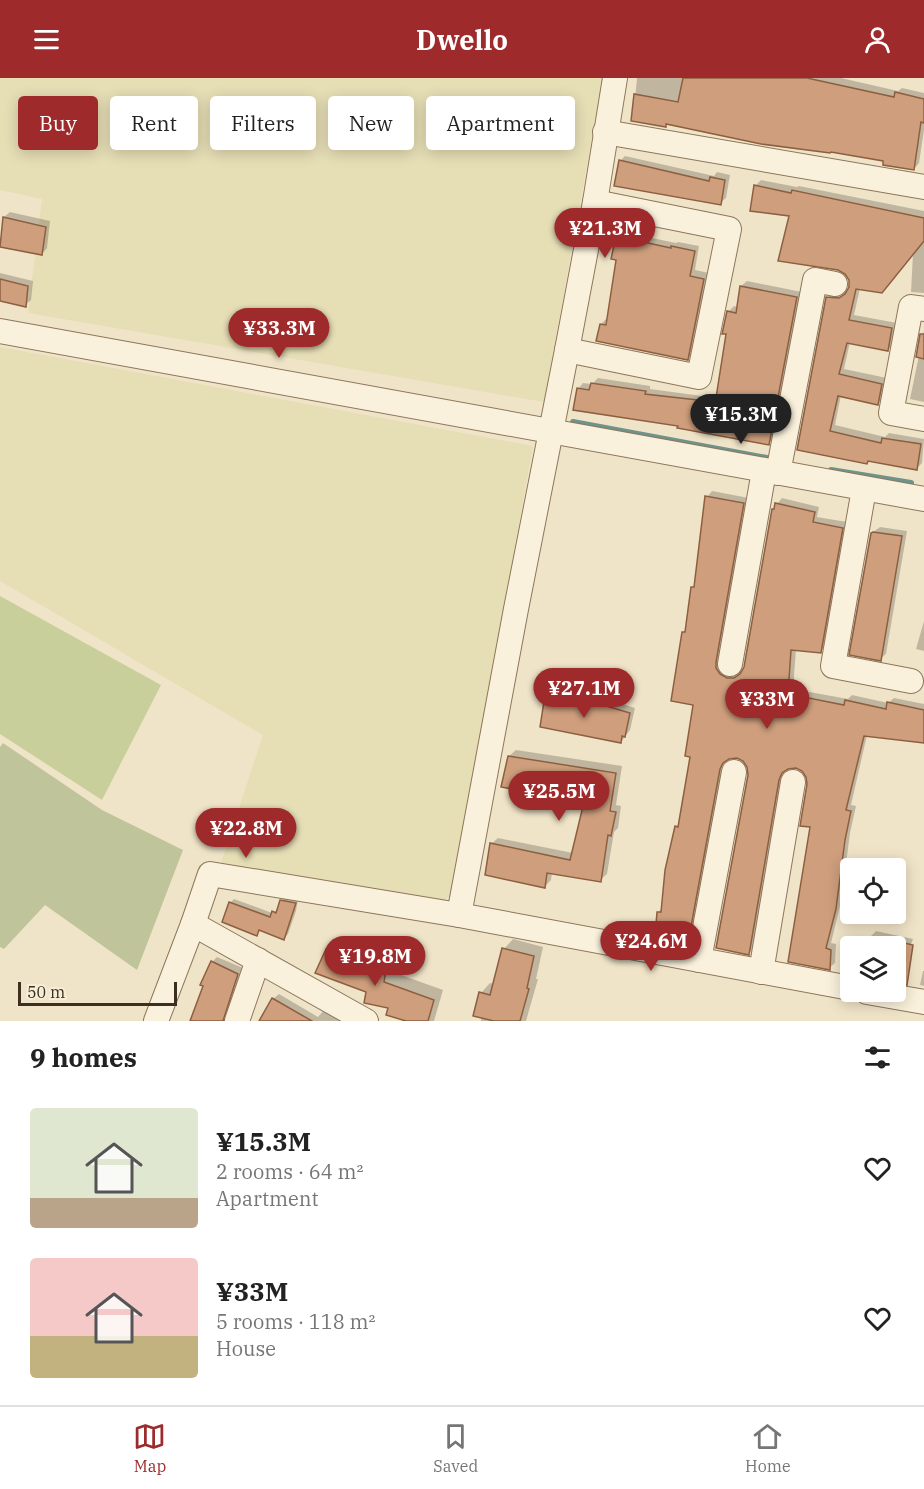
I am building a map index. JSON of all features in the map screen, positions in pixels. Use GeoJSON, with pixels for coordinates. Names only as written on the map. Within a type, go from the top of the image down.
{"type":"FeatureCollection","features":[{"type":"Feature","properties":{"kind":"street"},"geometry":{"type":"LineString","coordinates":[[459,915],[595,202],[615,78]]}},
{"type":"Feature","properties":{"kind":"street"},"geometry":{"type":"LineString","coordinates":[[605,132],[924,188]]}},
{"type":"Feature","properties":{"kind":"street"},"geometry":{"type":"LineString","coordinates":[[567,350],[699,377],[729,230],[595,202]]}},
{"type":"Feature","properties":{"kind":"street"},"geometry":{"type":"LineString","coordinates":[[730,664],[815,280],[835,284]]}},
{"type":"Feature","properties":{"kind":"street"},"geometry":{"type":"LineString","coordinates":[[924,309],[911,307],[891,413],[924,419]]}},
{"type":"Feature","properties":{"kind":"street"},"geometry":{"type":"LineString","coordinates":[[0,331],[924,499]]}},
{"type":"Feature","properties":{"kind":"street"},"geometry":{"type":"LineString","coordinates":[[864,489],[833,666],[911,681]]}},
{"type":"Feature","properties":{"kind":"street"},"geometry":{"type":"LineString","coordinates":[[699,960],[734,772]]}},
{"type":"Feature","properties":{"kind":"street"},"geometry":{"type":"LineString","coordinates":[[762,972],[793,782]]}},
{"type":"Feature","properties":{"kind":"street"},"geometry":{"type":"LineString","coordinates":[[156,1021],[210,874],[459,915],[840,986]]}},
{"type":"Feature","properties":{"kind":"street"},"geometry":{"type":"LineString","coordinates":[[193,924],[366,1021]]}},
{"type":"Feature","properties":{"kind":"street"},"geometry":{"type":"LineString","coordinates":[[237,1021],[258,960]]}},
{"type":"Feature","properties":{"kind":"street"},"geometry":{"type":"LineString","coordinates":[[906,999],[924,1002]]}},
{"type":"Feature","properties":{"kind":"shaded area"},"geometry":{"type":"Polygon","coordinates":[[[0,78],[603,78],[544,402],[28,313],[42,199],[0,190],[0,78]]]}},
{"type":"Feature","properties":{"kind":"shaded area"},"geometry":{"type":"Polygon","coordinates":[[[0,347],[533,446],[452,895],[440,902],[221,863],[263,735],[0,581],[0,347]]]}},
{"type":"Feature","properties":{"kind":"green space"},"geometry":{"type":"Polygon","coordinates":[[[0,596],[161,685],[102,800],[0,734],[0,596]]]}},
{"type":"Feature","properties":{"kind":"green space"},"geometry":{"type":"Polygon","coordinates":[[[3,743],[102,810],[183,850],[137,970],[45,905],[4,949],[0,947],[0,747],[3,743]]]}},
{"type":"Feature","properties":{"kind":"building"},"geometry":{"type":"Polygon","coordinates":[[[683,78],[807,78],[894,97],[895,92],[924,99],[924,123],[921,122],[914,170],[883,165],[883,161],[761,144],[666,124],[666,127],[631,121],[634,94],[678,102],[683,78]]]}},
{"type":"Feature","properties":{"kind":"building"},"geometry":{"type":"Polygon","coordinates":[[[619,160],[709,181],[710,177],[725,180],[721,205],[614,186],[619,160]]]}},
{"type":"Feature","properties":{"kind":"building"},"geometry":{"type":"Polygon","coordinates":[[[754,185],[791,193],[792,190],[924,218],[924,241],[882,293],[856,289],[849,320],[892,328],[888,351],[847,343],[839,374],[882,384],[878,405],[838,396],[830,431],[881,443],[882,438],[921,444],[917,470],[868,461],[867,464],[797,450],[826,297],[839,298],[845,294],[849,287],[849,280],[838,270],[778,261],[789,216],[750,211],[754,185]]]}},
{"type":"Feature","properties":{"kind":"building"},"geometry":{"type":"Polygon","coordinates":[[[3,217],[46,227],[42,255],[0,247],[3,217]]]}},
{"type":"Feature","properties":{"kind":"building"},"geometry":{"type":"Polygon","coordinates":[[[616,236],[695,251],[690,276],[704,279],[688,360],[596,341],[600,324],[606,325],[616,260],[611,259],[616,236]]]}},
{"type":"Feature","properties":{"kind":"building"},"geometry":{"type":"Polygon","coordinates":[[[0,279],[28,286],[26,307],[0,301],[0,279]]]}},
{"type":"Feature","properties":{"kind":"building"},"geometry":{"type":"Polygon","coordinates":[[[740,286],[797,297],[769,445],[677,428],[678,426],[573,410],[577,388],[589,390],[591,383],[646,391],[645,394],[715,404],[726,334],[722,334],[727,311],[736,313],[740,286]]]}},
{"type":"Feature","properties":{"kind":"building"},"geometry":{"type":"Polygon","coordinates":[[[920,334],[924,334],[924,359],[916,357],[920,334]]]}},
{"type":"Feature","properties":{"kind":"building"},"geometry":{"type":"Polygon","coordinates":[[[705,496],[744,503],[716,662],[716,668],[720,674],[727,678],[734,678],[744,667],[772,509],[775,503],[815,512],[813,522],[843,528],[821,653],[791,650],[788,694],[844,705],[845,700],[886,709],[887,702],[924,710],[924,743],[864,736],[846,810],[851,811],[843,858],[840,858],[836,909],[826,948],[831,950],[830,970],[788,962],[810,827],[800,826],[807,784],[802,771],[796,768],[782,773],[779,780],[749,955],[716,948],[748,775],[747,767],[737,758],[729,759],[720,769],[688,943],[655,937],[657,912],[661,912],[665,870],[675,826],[678,827],[690,757],[685,756],[693,705],[671,701],[682,632],[685,632],[691,587],[694,587],[705,496]]]}},
{"type":"Feature","properties":{"kind":"building"},"geometry":{"type":"Polygon","coordinates":[[[873,532],[902,536],[881,661],[849,655],[873,532]]]}},
{"type":"Feature","properties":{"kind":"building"},"geometry":{"type":"Polygon","coordinates":[[[545,695],[603,705],[630,713],[625,737],[622,736],[621,743],[540,727],[545,695]]]}},
{"type":"Feature","properties":{"kind":"building"},"geometry":{"type":"Polygon","coordinates":[[[508,756],[616,773],[610,811],[616,812],[611,836],[608,835],[601,882],[547,873],[545,888],[485,875],[490,843],[570,860],[584,802],[501,787],[508,756]]]}},
{"type":"Feature","properties":{"kind":"building"},"geometry":{"type":"Polygon","coordinates":[[[280,900],[296,903],[284,940],[259,930],[257,936],[222,922],[229,902],[270,917],[272,911],[276,913],[280,900]]]}},
{"type":"Feature","properties":{"kind":"building"},"geometry":{"type":"Polygon","coordinates":[[[906,943],[913,945],[906,985],[906,943]]]}},
{"type":"Feature","properties":{"kind":"building"},"geometry":{"type":"Polygon","coordinates":[[[502,948],[534,956],[527,988],[529,989],[520,1021],[494,1021],[473,1016],[479,992],[490,995],[502,948]]]}},
{"type":"Feature","properties":{"kind":"building"},"geometry":{"type":"Polygon","coordinates":[[[326,949],[386,970],[384,982],[434,1000],[428,1021],[406,1021],[386,1015],[388,1008],[364,1003],[366,992],[315,973],[326,949]]]}},
{"type":"Feature","properties":{"kind":"building"},"geometry":{"type":"Polygon","coordinates":[[[211,961],[238,974],[223,1021],[190,1021],[203,986],[200,985],[211,961]]]}},
{"type":"Feature","properties":{"kind":"building"},"geometry":{"type":"Polygon","coordinates":[[[272,998],[312,1021],[259,1021],[272,998]]]}},
{"type":"Feature","properties":{"kind":"waterway"},"geometry":{"type":"LineString","coordinates":[[573,422],[767,458]]}},
{"type":"Feature","properties":{"kind":"waterway"},"geometry":{"type":"LineString","coordinates":[[831,470],[911,483]]}}]}
